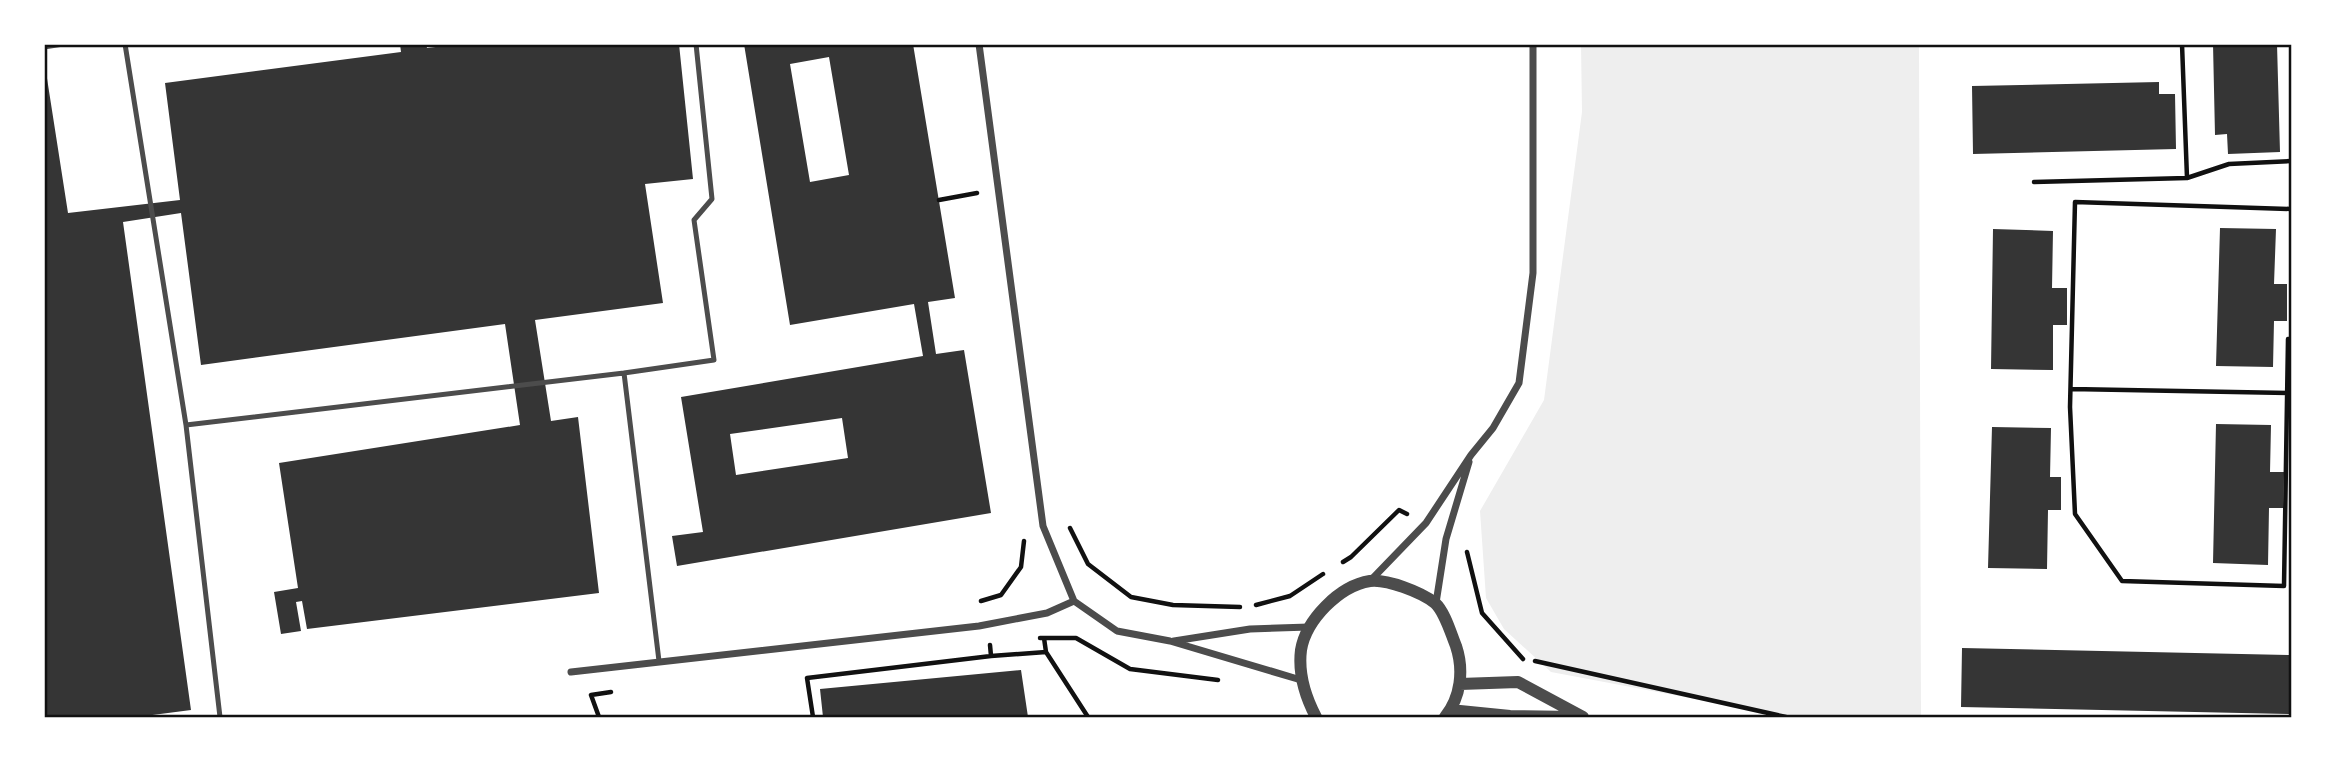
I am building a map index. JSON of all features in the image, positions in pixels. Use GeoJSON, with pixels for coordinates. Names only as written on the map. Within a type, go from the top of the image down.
{"type":"FeatureCollection","features":[{"type":"Feature","properties":{"kind":"street"},"geometry":{"type":"LineString","coordinates":[[979,44],[1043,526],[1074,601],[1117,631],[1170,641],[1301,680]]}},
{"type":"Feature","properties":{"kind":"street"},"geometry":{"type":"LineString","coordinates":[[1371,581],[1426,523],[1471,455],[1493,428],[1519,383],[1533,273],[1533,44]]}},
{"type":"Feature","properties":{"kind":"street"},"geometry":{"type":"LineString","coordinates":[[1436,604],[1446,539],[1471,455]]}},
{"type":"Feature","properties":{"kind":"street"},"geometry":{"type":"LineString","coordinates":[[1316,717],[1301,680],[1301,650],[1309,627],[1325,607],[1349,588],[1371,581],[1402,586],[1436,604],[1451,632],[1460,657],[1460,684],[1447,714],[1574,717]]}},
{"type":"Feature","properties":{"kind":"street"},"geometry":{"type":"LineString","coordinates":[[570,671],[979,626],[1047,613],[1074,601]]}},
{"type":"Feature","properties":{"kind":"street"},"geometry":{"type":"LineString","coordinates":[[1170,641],[1250,629],[1309,627]]}},
{"type":"Feature","properties":{"kind":"street"},"geometry":{"type":"LineString","coordinates":[[1460,684],[1518,682],[1583,717]]}},
{"type":"Feature","properties":{"kind":"lane"},"geometry":{"type":"LineString","coordinates":[[44,47],[63,44]]}},
{"type":"Feature","properties":{"kind":"lane"},"geometry":{"type":"LineString","coordinates":[[125,44],[186,425],[220,717]]}},
{"type":"Feature","properties":{"kind":"lane"},"geometry":{"type":"LineString","coordinates":[[186,425],[714,360],[694,220],[712,199],[696,44]]}},
{"type":"Feature","properties":{"kind":"lane"},"geometry":{"type":"LineString","coordinates":[[624,373],[659,661]]}},
{"type":"Feature","properties":{"kind":"path"},"geometry":{"type":"LineString","coordinates":[[2182,44],[2187,178]]}},
{"type":"Feature","properties":{"kind":"path"},"geometry":{"type":"LineString","coordinates":[[2034,182],[2187,178],[2229,164],[2291,161]]}},
{"type":"Feature","properties":{"kind":"path"},"geometry":{"type":"LineString","coordinates":[[939,200],[977,193]]}},
{"type":"Feature","properties":{"kind":"path"},"geometry":{"type":"LineString","coordinates":[[2291,209],[2076,202],[2071,389],[2075,514],[2122,581],[2284,586],[2288,339],[2291,339]]}},
{"type":"Feature","properties":{"kind":"path"},"geometry":{"type":"LineString","coordinates":[[2071,389],[2288,393]]}},
{"type":"Feature","properties":{"kind":"path"},"geometry":{"type":"LineString","coordinates":[[1340,564],[1351,557],[1399,510]]}},
{"type":"Feature","properties":{"kind":"path"},"geometry":{"type":"LineString","coordinates":[[1066,521],[1088,564],[1131,597],[1173,605],[1249,607],[1290,596],[1329,570]]}},
{"type":"Feature","properties":{"kind":"path"},"geometry":{"type":"LineString","coordinates":[[970,605],[1001,595],[1021,567],[1024,544]]}},
{"type":"Feature","properties":{"kind":"path"},"geometry":{"type":"LineString","coordinates":[[1466,551],[1482,613],[1522,659],[1786,717]]}},
{"type":"Feature","properties":{"kind":"path"},"geometry":{"type":"LineString","coordinates":[[1037,638],[1076,638],[1130,669],[1220,680]]}},
{"type":"Feature","properties":{"kind":"path"},"geometry":{"type":"LineString","coordinates":[[1044,638],[1046,652],[1088,717]]}},
{"type":"Feature","properties":{"kind":"path"},"geometry":{"type":"LineString","coordinates":[[991,656],[989,645],[1001,643]]}},
{"type":"Feature","properties":{"kind":"path"},"geometry":{"type":"LineString","coordinates":[[813,717],[807,678],[1046,652]]}},
{"type":"Feature","properties":{"kind":"path"},"geometry":{"type":"LineString","coordinates":[[591,695],[618,691]]}},
{"type":"Feature","properties":{"kind":"shaded area"},"geometry":{"type":"Polygon","coordinates":[[[1581,44],[1919,44],[1921,717],[1791,717],[1551,672],[1504,629],[1486,598],[1480,511],[1544,400],[1582,112],[1581,44]]]}},
{"type":"Feature","properties":{"kind":"building"},"geometry":{"type":"Polygon","coordinates":[[[400,44],[426,44],[427,48],[461,44],[679,44],[693,179],[645,184],[663,303],[535,320],[551,421],[578,417],[599,593],[307,629],[302,601],[296,602],[301,631],[281,634],[274,592],[298,588],[279,463],[520,425],[505,324],[201,365],[181,213],[123,222],[191,710],[137,717],[44,717],[44,59],[68,213],[180,200],[165,83],[401,52],[400,44]]]}},
{"type":"Feature","properties":{"kind":"building"},"geometry":{"type":"Polygon","coordinates":[[[744,44],[913,44],[955,298],[928,302],[936,354],[964,350],[991,513],[677,566],[672,536],[703,532],[681,397],[923,356],[914,304],[790,325],[744,44]],[[829,57],[790,64],[810,182],[849,175],[829,57]],[[842,418],[730,434],[736,475],[848,458],[842,418]]]}},
{"type":"Feature","properties":{"kind":"building"},"geometry":{"type":"Polygon","coordinates":[[[2213,44],[2277,44],[2280,152],[2228,154],[2227,134],[2215,135],[2213,44]]]}},
{"type":"Feature","properties":{"kind":"building"},"geometry":{"type":"Polygon","coordinates":[[[2159,82],[2159,94],[2175,94],[2176,149],[1973,154],[1972,86],[2159,82]]]}},
{"type":"Feature","properties":{"kind":"building"},"geometry":{"type":"Polygon","coordinates":[[[2220,228],[2276,229],[2274,284],[2287,284],[2287,321],[2274,321],[2273,367],[2216,366],[2220,228]]]}},
{"type":"Feature","properties":{"kind":"building"},"geometry":{"type":"Polygon","coordinates":[[[1993,229],[2053,231],[2052,288],[2067,288],[2067,325],[2053,325],[2053,370],[1991,369],[1993,229]]]}},
{"type":"Feature","properties":{"kind":"building"},"geometry":{"type":"Polygon","coordinates":[[[2216,424],[2271,425],[2270,472],[2284,472],[2283,508],[2269,508],[2268,565],[2213,563],[2216,424]]]}},
{"type":"Feature","properties":{"kind":"building"},"geometry":{"type":"Polygon","coordinates":[[[1992,427],[2051,428],[2050,477],[2061,477],[2061,510],[2048,510],[2047,569],[1988,568],[1992,427]]]}},
{"type":"Feature","properties":{"kind":"building"},"geometry":{"type":"Polygon","coordinates":[[[1962,648],[2291,655],[2291,714],[1961,707],[1962,648]]]}},
{"type":"Feature","properties":{"kind":"building"},"geometry":{"type":"Polygon","coordinates":[[[1021,670],[1028,717],[823,717],[820,689],[1021,670]]]}}]}
